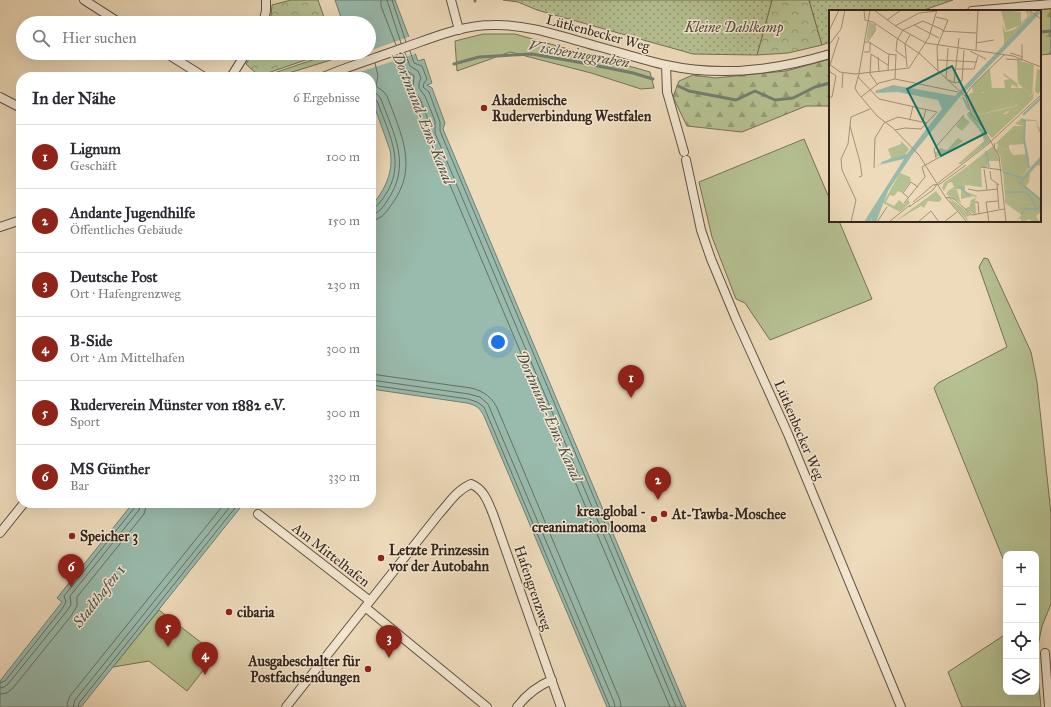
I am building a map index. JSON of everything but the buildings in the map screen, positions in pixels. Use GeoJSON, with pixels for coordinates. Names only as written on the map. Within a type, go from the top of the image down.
{"type":"FeatureCollection","features":[{"type":"Feature","properties":{"kind":"street"},"geometry":{"type":"LineString","coordinates":[[84,0],[109,16]]}},
{"type":"Feature","properties":{"kind":"street"},"geometry":{"type":"LineString","coordinates":[[265,16],[266,0]]}},
{"type":"Feature","properties":{"kind":"street"},"geometry":{"type":"LineString","coordinates":[[451,0],[459,30]]}},
{"type":"Feature","properties":{"kind":"street"},"geometry":{"type":"LineString","coordinates":[[983,10],[1051,4]]}},
{"type":"Feature","properties":{"kind":"street","name":"Lütkenbecker Weg"},"geometry":{"type":"LineString","coordinates":[[376,57],[459,30],[488,25],[521,26],[666,65],[705,70],[762,69],[784,66],[829,54]]}},
{"type":"Feature","properties":{"kind":"street"},"geometry":{"type":"LineString","coordinates":[[177,60],[196,72]]}},
{"type":"Feature","properties":{"kind":"street"},"geometry":{"type":"LineString","coordinates":[[234,72],[242,60]]}},
{"type":"Feature","properties":{"kind":"street","name":"Lütkenbecker Weg"},"geometry":{"type":"LineString","coordinates":[[335,72],[368,60]]}},
{"type":"Feature","properties":{"kind":"street","name":"Lütkenbecker Weg"},"geometry":{"type":"LineString","coordinates":[[666,65],[667,92],[685,156],[701,230],[736,319],[788,434],[901,707]]}},
{"type":"Feature","properties":{"kind":"street"},"geometry":{"type":"LineString","coordinates":[[0,97],[16,105]]}},
{"type":"Feature","properties":{"kind":"street"},"geometry":{"type":"LineString","coordinates":[[0,227],[16,222]]}},
{"type":"Feature","properties":{"kind":"street","name":"Am Mittelhafen"},"geometry":{"type":"LineString","coordinates":[[286,707],[457,494],[464,487],[471,484]]}},
{"type":"Feature","properties":{"kind":"street","name":"Hafengrenzweg"},"geometry":{"type":"LineString","coordinates":[[471,484],[478,487],[485,496],[493,514],[561,707]]}},
{"type":"Feature","properties":{"kind":"street"},"geometry":{"type":"LineString","coordinates":[[0,533],[20,508]]}},
{"type":"Feature","properties":{"kind":"street","name":"Am Mittelhafen"},"geometry":{"type":"LineString","coordinates":[[258,514],[368,604]]}},
{"type":"Feature","properties":{"kind":"street"},"geometry":{"type":"LineString","coordinates":[[368,604],[487,707]]}},
{"type":"Feature","properties":{"kind":"street"},"geometry":{"type":"LineString","coordinates":[[1045,653],[1049,707]]}},
{"type":"Feature","properties":{"kind":"street"},"geometry":{"type":"LineString","coordinates":[[517,707],[532,690],[541,684],[552,680]]}},
{"type":"Feature","properties":{"kind":"green space"},"geometry":{"type":"Polygon","coordinates":[[[291,0],[318,0],[324,16],[271,16],[272,5],[291,0]]]}},
{"type":"Feature","properties":{"kind":"green space","name":"Kleine Dahlkamp"},"geometry":{"type":"Polygon","coordinates":[[[503,0],[772,0],[757,55],[693,54],[537,10],[518,2],[503,0]]]}},
{"type":"Feature","properties":{"kind":"green space"},"geometry":{"type":"Polygon","coordinates":[[[772,0],[809,0],[822,45],[788,53],[757,55],[772,0]]]}},
{"type":"Feature","properties":{"kind":"green space"},"geometry":{"type":"Polygon","coordinates":[[[809,0],[953,0],[924,10],[829,10],[829,42],[822,45],[809,0]]]}},
{"type":"Feature","properties":{"kind":"green space"},"geometry":{"type":"Polygon","coordinates":[[[1051,9],[1051,54],[1041,55],[1041,10],[1038,10],[1051,9]]]}},
{"type":"Feature","properties":{"kind":"green space"},"geometry":{"type":"Polygon","coordinates":[[[483,34],[515,34],[650,72],[654,88],[641,89],[591,73],[510,52],[457,71],[455,41],[483,34]]]}},
{"type":"Feature","properties":{"kind":"green space"},"geometry":{"type":"Polygon","coordinates":[[[829,59],[829,106],[806,106],[742,132],[687,126],[673,97],[679,81],[693,75],[715,78],[786,71],[829,59]]]}},
{"type":"Feature","properties":{"kind":"green space"},"geometry":{"type":"Polygon","coordinates":[[[249,60],[306,60],[271,72],[255,72],[246,64],[249,60]]]}},
{"type":"Feature","properties":{"kind":"green space"},"geometry":{"type":"Polygon","coordinates":[[[312,60],[331,60],[292,72],[277,72],[312,60]]]}},
{"type":"Feature","properties":{"kind":"green space"},"geometry":{"type":"Polygon","coordinates":[[[804,139],[829,198],[829,222],[839,222],[872,299],[770,340],[745,303],[736,299],[712,237],[699,182],[804,139]]]}},
{"type":"Feature","properties":{"kind":"green space"},"geometry":{"type":"Polygon","coordinates":[[[984,258],[988,259],[1031,352],[1037,382],[1051,514],[1051,604],[1042,626],[1039,641],[1039,551],[1003,551],[1003,559],[934,388],[938,383],[1007,347],[979,267],[984,258]]]}},
{"type":"Feature","properties":{"kind":"green space"},"geometry":{"type":"Polygon","coordinates":[[[159,610],[216,654],[187,691],[149,661],[113,667],[159,610]]]}},
{"type":"Feature","properties":{"kind":"green space"},"geometry":{"type":"Polygon","coordinates":[[[1003,636],[1003,695],[1039,695],[1039,687],[1041,707],[962,707],[948,672],[1003,636]]]}},
{"type":"Feature","properties":{"kind":"water","name":"Dortmund-Ems-Kanal"},"geometry":{"type":"Polygon","coordinates":[[[335,0],[395,0],[418,61],[424,59],[432,83],[427,85],[432,88],[445,123],[443,129],[686,707],[607,707],[484,416],[479,409],[467,403],[376,390],[376,200],[387,180],[391,166],[391,158],[390,150],[376,111],[376,72],[362,72],[358,60],[376,60],[376,16],[341,16],[335,0]]]}},
{"type":"Feature","properties":{"kind":"water","name":"Stadthafen 1"},"geometry":{"type":"Polygon","coordinates":[[[129,508],[240,508],[81,707],[0,707],[0,681],[62,602],[57,598],[129,508]]]}},
{"type":"Feature","properties":{"kind":"pier"},"geometry":{"type":"Polygon","coordinates":[[[411,36],[417,53],[360,72],[355,60],[376,60],[376,48],[411,36]]]}},
{"type":"Feature","properties":{"kind":"waterway","name":"Vischeringgraben"},"geometry":{"type":"LineString","coordinates":[[1041,32],[1051,31]]}},
{"type":"Feature","properties":{"kind":"waterway","name":"Vischeringgraben"},"geometry":{"type":"LineString","coordinates":[[454,64],[479,57],[532,54],[633,73],[653,79]]}},
{"type":"Feature","properties":{"kind":"waterway","name":"Vischeringgraben"},"geometry":{"type":"LineString","coordinates":[[678,86],[689,91],[736,100],[755,91],[775,100],[793,98],[815,87],[829,83]]}},
{"type":"Feature","properties":{"kind":"place","name":"Akademische Ruderverbindung Westfalen"},"geometry":{"type":"Point","coordinates":[484,108]}},
{"type":"Feature","properties":{"kind":"place","name":"Lignum"},"geometry":{"type":"Point","coordinates":[631,398]}},
{"type":"Feature","properties":{"kind":"place","name":"Andante Jugendhilfe"},"geometry":{"type":"Point","coordinates":[658,500]}},
{"type":"Feature","properties":{"kind":"place","name":"At-Tawba-Moschee"},"geometry":{"type":"Point","coordinates":[664,514]}},
{"type":"Feature","properties":{"kind":"place","name":"krea.global - creanimation looma"},"geometry":{"type":"Point","coordinates":[654,519]}},
{"type":"Feature","properties":{"kind":"place","name":"Speicher 3"},"geometry":{"type":"Point","coordinates":[72,536]}},
{"type":"Feature","properties":{"kind":"place","name":"Letzte Prinzessin vor der Autobahn"},"geometry":{"type":"Point","coordinates":[381,558]}},
{"type":"Feature","properties":{"kind":"place","name":"MS Günther"},"geometry":{"type":"Point","coordinates":[71,587]}},
{"type":"Feature","properties":{"kind":"place","name":"cibaria"},"geometry":{"type":"Point","coordinates":[229,612]}},
{"type":"Feature","properties":{"kind":"place","name":"Ruderverein Münster von 1882 e.V."},"geometry":{"type":"Point","coordinates":[168,647]}},
{"type":"Feature","properties":{"kind":"place","name":"Deutsche Post"},"geometry":{"type":"Point","coordinates":[389,658]}},
{"type":"Feature","properties":{"kind":"place","name":"Ausgabeschalter für Postfachsendungen"},"geometry":{"type":"Point","coordinates":[368,669]}},
{"type":"Feature","properties":{"kind":"place","name":"B-Side"},"geometry":{"type":"Point","coordinates":[205,675]}}]}
